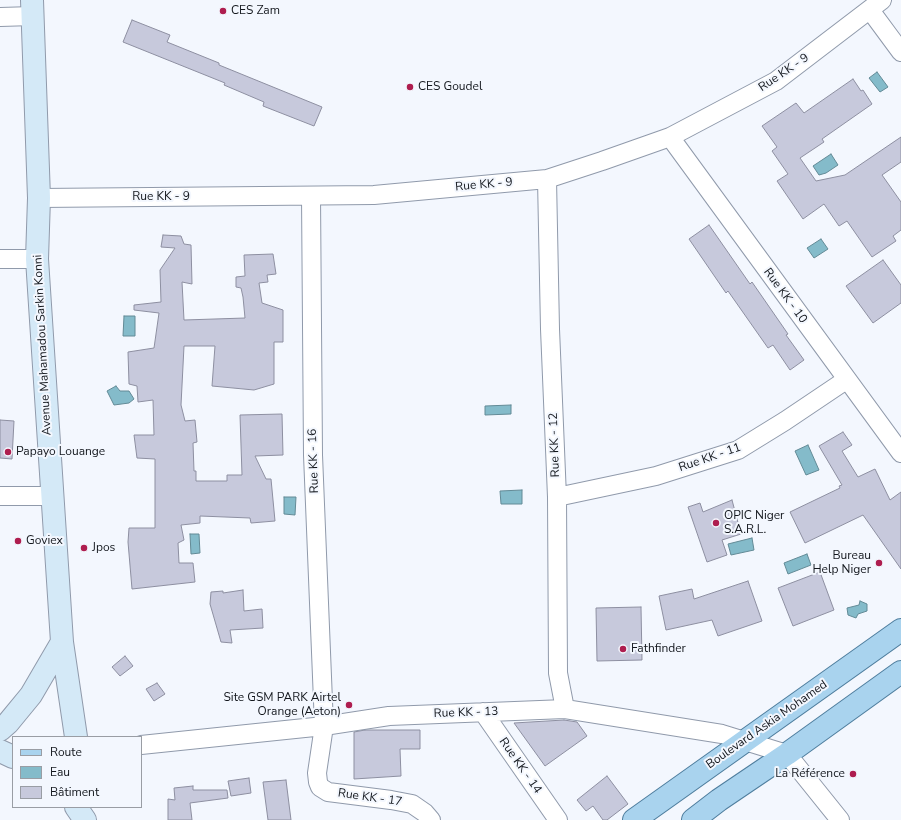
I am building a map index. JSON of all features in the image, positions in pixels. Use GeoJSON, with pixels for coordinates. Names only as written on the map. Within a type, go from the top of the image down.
{"type":"FeatureCollection","features":[{"type":"Feature","properties":{"kind":"main road","name":"Boulevard Askia Mohamed"},"geometry":{"type":"LineString","coordinates":[[634,820],[901,630]]}},
{"type":"Feature","properties":{"kind":"main road"},"geometry":{"type":"LineString","coordinates":[[693,820],[901,672]]}},
{"type":"Feature","properties":{"kind":"street"},"geometry":{"type":"LineString","coordinates":[[876,5],[901,52]]}},
{"type":"Feature","properties":{"kind":"street","name":"Rue KK - 9"},"geometry":{"type":"LineString","coordinates":[[39,198],[374,195],[547,179],[602,162],[670,137],[776,81],[876,5]]}},
{"type":"Feature","properties":{"kind":"street"},"geometry":{"type":"LineString","coordinates":[[0,17],[32,8]]}},
{"type":"Feature","properties":{"kind":"street","name":"Avenue Mahamadou Sarkin Konni"},"geometry":{"type":"LineString","coordinates":[[32,8],[39,198],[37,259],[62,642],[76,736]]}},
{"type":"Feature","properties":{"kind":"street","name":"Rue KK - 10"},"geometry":{"type":"LineString","coordinates":[[670,137],[846,380],[901,453]]}},
{"type":"Feature","properties":{"kind":"street","name":"Rue KK - 12"},"geometry":{"type":"LineString","coordinates":[[547,179],[550,329],[557,496],[558,673],[565,709]]}},
{"type":"Feature","properties":{"kind":"street","name":"Rue KK - 16"},"geometry":{"type":"LineString","coordinates":[[310,196],[313,455],[324,726],[317,773]]}},
{"type":"Feature","properties":{"kind":"street"},"geometry":{"type":"LineString","coordinates":[[0,259],[37,259]]}},
{"type":"Feature","properties":{"kind":"street","name":"Rue KK - 11"},"geometry":{"type":"LineString","coordinates":[[557,496],[656,476],[738,450],[785,421],[846,380]]}},
{"type":"Feature","properties":{"kind":"street"},"geometry":{"type":"LineString","coordinates":[[0,496],[53,496]]}},
{"type":"Feature","properties":{"kind":"street"},"geometry":{"type":"LineString","coordinates":[[0,730],[8,723],[31,695],[62,642]]}},
{"type":"Feature","properties":{"kind":"street","name":"Rue KK - 13"},"geometry":{"type":"LineString","coordinates":[[142,745],[324,726],[388,716],[565,709],[722,734],[747,740],[787,754]]}},
{"type":"Feature","properties":{"kind":"street","name":"Rue KK - 14"},"geometry":{"type":"LineString","coordinates":[[482,712],[558,820]]}},
{"type":"Feature","properties":{"kind":"street"},"geometry":{"type":"LineString","coordinates":[[0,745],[12,745]]}},
{"type":"Feature","properties":{"kind":"street"},"geometry":{"type":"LineString","coordinates":[[0,751],[12,757]]}},
{"type":"Feature","properties":{"kind":"street"},"geometry":{"type":"LineString","coordinates":[[787,754],[840,820]]}},
{"type":"Feature","properties":{"kind":"street","name":"Rue KK - 17"},"geometry":{"type":"LineString","coordinates":[[317,773],[320,787],[328,792],[412,804],[425,813],[431,820]]}},
{"type":"Feature","properties":{"kind":"street"},"geometry":{"type":"LineString","coordinates":[[77,808],[85,820]]}},
{"type":"Feature","properties":{"kind":"street"},"geometry":{"type":"LineString","coordinates":[[89,808],[91,820]]}},
{"type":"Feature","properties":{"kind":"water"},"geometry":{"type":"Polygon","coordinates":[[[877,72],[888,87],[880,92],[869,78],[877,72]]]}},
{"type":"Feature","properties":{"kind":"water"},"geometry":{"type":"Polygon","coordinates":[[[831,154],[838,165],[826,173],[819,175],[813,166],[831,154]]]}},
{"type":"Feature","properties":{"kind":"water"},"geometry":{"type":"Polygon","coordinates":[[[821,239],[828,249],[814,258],[807,248],[821,239]]]}},
{"type":"Feature","properties":{"kind":"water"},"geometry":{"type":"Polygon","coordinates":[[[124,316],[135,316],[135,336],[123,336],[124,316]]]}},
{"type":"Feature","properties":{"kind":"water"},"geometry":{"type":"Polygon","coordinates":[[[116,386],[120,391],[129,391],[134,399],[129,403],[114,405],[107,391],[116,386]]]}},
{"type":"Feature","properties":{"kind":"water"},"geometry":{"type":"Polygon","coordinates":[[[511,405],[511,414],[485,415],[485,406],[511,405]]]}},
{"type":"Feature","properties":{"kind":"water"},"geometry":{"type":"Polygon","coordinates":[[[808,445],[819,470],[806,475],[795,451],[808,445]]]}},
{"type":"Feature","properties":{"kind":"water"},"geometry":{"type":"Polygon","coordinates":[[[522,490],[522,504],[501,504],[500,491],[522,490]]]}},
{"type":"Feature","properties":{"kind":"water"},"geometry":{"type":"Polygon","coordinates":[[[284,497],[296,497],[295,515],[284,514],[284,497]]]}},
{"type":"Feature","properties":{"kind":"water"},"geometry":{"type":"Polygon","coordinates":[[[190,534],[199,534],[200,553],[191,554],[190,534]]]}},
{"type":"Feature","properties":{"kind":"water"},"geometry":{"type":"Polygon","coordinates":[[[752,538],[754,550],[731,555],[728,544],[752,538]]]}},
{"type":"Feature","properties":{"kind":"water"},"geometry":{"type":"Polygon","coordinates":[[[807,554],[811,565],[788,574],[784,563],[807,554]]]}},
{"type":"Feature","properties":{"kind":"water"},"geometry":{"type":"Polygon","coordinates":[[[860,601],[867,604],[867,611],[858,614],[856,618],[848,615],[847,608],[859,605],[860,601]]]}},
{"type":"Feature","properties":{"kind":"building"},"geometry":{"type":"Polygon","coordinates":[[[132,20],[170,35],[167,42],[322,107],[314,126],[263,106],[264,102],[224,85],[225,83],[123,42],[132,20]]]}},
{"type":"Feature","properties":{"kind":"building"},"geometry":{"type":"Polygon","coordinates":[[[853,79],[861,91],[863,90],[872,104],[822,139],[824,142],[800,158],[816,181],[845,175],[901,137],[901,162],[882,175],[901,202],[901,230],[893,236],[896,241],[872,257],[847,221],[839,226],[824,204],[803,219],[777,181],[788,174],[772,151],[777,147],[762,126],[796,103],[804,113],[853,79]]]}},
{"type":"Feature","properties":{"kind":"building"},"geometry":{"type":"Polygon","coordinates":[[[709,225],[750,284],[752,282],[804,360],[790,370],[773,345],[768,348],[728,291],[726,293],[689,239],[709,225]]]}},
{"type":"Feature","properties":{"kind":"building"},"geometry":{"type":"Polygon","coordinates":[[[163,235],[181,236],[184,244],[191,245],[192,284],[182,282],[184,320],[245,318],[241,288],[236,287],[236,277],[245,276],[244,255],[273,254],[276,274],[267,275],[268,282],[259,283],[262,303],[283,310],[283,342],[274,342],[274,384],[254,390],[212,386],[215,346],[184,346],[181,405],[185,421],[195,420],[197,442],[193,443],[194,471],[196,471],[196,481],[227,481],[227,475],[242,475],[240,415],[282,414],[283,455],[255,456],[266,479],[271,479],[275,521],[251,523],[250,518],[200,516],[200,523],[181,525],[184,540],[178,543],[179,563],[193,563],[195,582],[132,589],[128,542],[129,528],[155,528],[155,459],[137,458],[134,435],[154,435],[153,400],[138,402],[137,386],[129,384],[128,352],[154,348],[159,313],[134,310],[134,305],[161,302],[160,270],[175,248],[161,247],[163,235]]]}},
{"type":"Feature","properties":{"kind":"building"},"geometry":{"type":"Polygon","coordinates":[[[883,260],[901,285],[901,303],[873,323],[846,286],[883,260]]]}},
{"type":"Feature","properties":{"kind":"building"},"geometry":{"type":"Polygon","coordinates":[[[0,420],[14,421],[12,459],[0,458],[0,420]]]}},
{"type":"Feature","properties":{"kind":"building"},"geometry":{"type":"Polygon","coordinates":[[[843,432],[852,445],[842,451],[858,477],[875,469],[890,500],[901,492],[901,569],[863,515],[805,543],[790,512],[840,488],[839,486],[842,485],[819,446],[843,432]]]}},
{"type":"Feature","properties":{"kind":"building","name":"OPIC Niger S.A.R.L."},"geometry":{"type":"Polygon","coordinates":[[[732,500],[741,534],[722,540],[727,555],[707,562],[688,507],[700,503],[703,512],[732,500]]]}},
{"type":"Feature","properties":{"kind":"building"},"geometry":{"type":"Polygon","coordinates":[[[820,572],[834,610],[793,626],[778,588],[820,572]]]}},
{"type":"Feature","properties":{"kind":"building"},"geometry":{"type":"Polygon","coordinates":[[[748,581],[762,621],[718,636],[712,620],[666,630],[659,596],[692,589],[694,599],[748,581]]]}},
{"type":"Feature","properties":{"kind":"building"},"geometry":{"type":"Polygon","coordinates":[[[243,590],[244,611],[262,609],[263,628],[230,630],[232,643],[221,642],[210,604],[211,592],[223,591],[223,593],[243,590]]]}},
{"type":"Feature","properties":{"kind":"building"},"geometry":{"type":"Polygon","coordinates":[[[641,607],[642,660],[597,661],[596,608],[641,607]]]}},
{"type":"Feature","properties":{"kind":"building"},"geometry":{"type":"Polygon","coordinates":[[[125,656],[133,666],[120,676],[112,667],[125,656]]]}},
{"type":"Feature","properties":{"kind":"building"},"geometry":{"type":"Polygon","coordinates":[[[157,683],[165,694],[154,701],[146,689],[157,683]]]}},
{"type":"Feature","properties":{"kind":"building"},"geometry":{"type":"Polygon","coordinates":[[[564,720],[577,722],[587,736],[545,766],[514,723],[564,720]]]}},
{"type":"Feature","properties":{"kind":"building"},"geometry":{"type":"Polygon","coordinates":[[[365,730],[420,730],[420,749],[400,749],[401,776],[354,779],[354,732],[365,730]]]}},
{"type":"Feature","properties":{"kind":"building"},"geometry":{"type":"Polygon","coordinates":[[[607,776],[628,804],[607,820],[603,820],[593,806],[586,811],[577,800],[607,776]]]}},
{"type":"Feature","properties":{"kind":"building"},"geometry":{"type":"Polygon","coordinates":[[[249,778],[251,793],[231,796],[228,781],[249,778]]]}},
{"type":"Feature","properties":{"kind":"building"},"geometry":{"type":"Polygon","coordinates":[[[286,780],[291,820],[268,820],[263,782],[286,780]]]}},
{"type":"Feature","properties":{"kind":"building"},"geometry":{"type":"Polygon","coordinates":[[[193,786],[193,790],[227,790],[228,798],[190,803],[192,820],[168,820],[168,799],[175,800],[174,788],[193,786]]]}},
{"type":"Feature","properties":{"kind":"place","name":"CES Zam"},"geometry":{"type":"Point","coordinates":[223,11]}},
{"type":"Feature","properties":{"kind":"place","name":"CES Goudel"},"geometry":{"type":"Point","coordinates":[410,87]}},
{"type":"Feature","properties":{"kind":"place","name":"Papayo Louange"},"geometry":{"type":"Point","coordinates":[8,452]}},
{"type":"Feature","properties":{"kind":"place","name":"OPIC Niger S.A.R.L."},"geometry":{"type":"Point","coordinates":[716,523]}},
{"type":"Feature","properties":{"kind":"place","name":"Goviex"},"geometry":{"type":"Point","coordinates":[18,541]}},
{"type":"Feature","properties":{"kind":"place","name":"Jpos"},"geometry":{"type":"Point","coordinates":[84,548]}},
{"type":"Feature","properties":{"kind":"place","name":"Bureau Help Niger"},"geometry":{"type":"Point","coordinates":[879,563]}},
{"type":"Feature","properties":{"kind":"place","name":"Fathfinder"},"geometry":{"type":"Point","coordinates":[623,649]}},
{"type":"Feature","properties":{"kind":"place","name":"Site GSM PARK Airtel Orange (Aeton)"},"geometry":{"type":"Point","coordinates":[349,705]}},
{"type":"Feature","properties":{"kind":"place","name":"La Référence"},"geometry":{"type":"Point","coordinates":[853,774]}}]}
